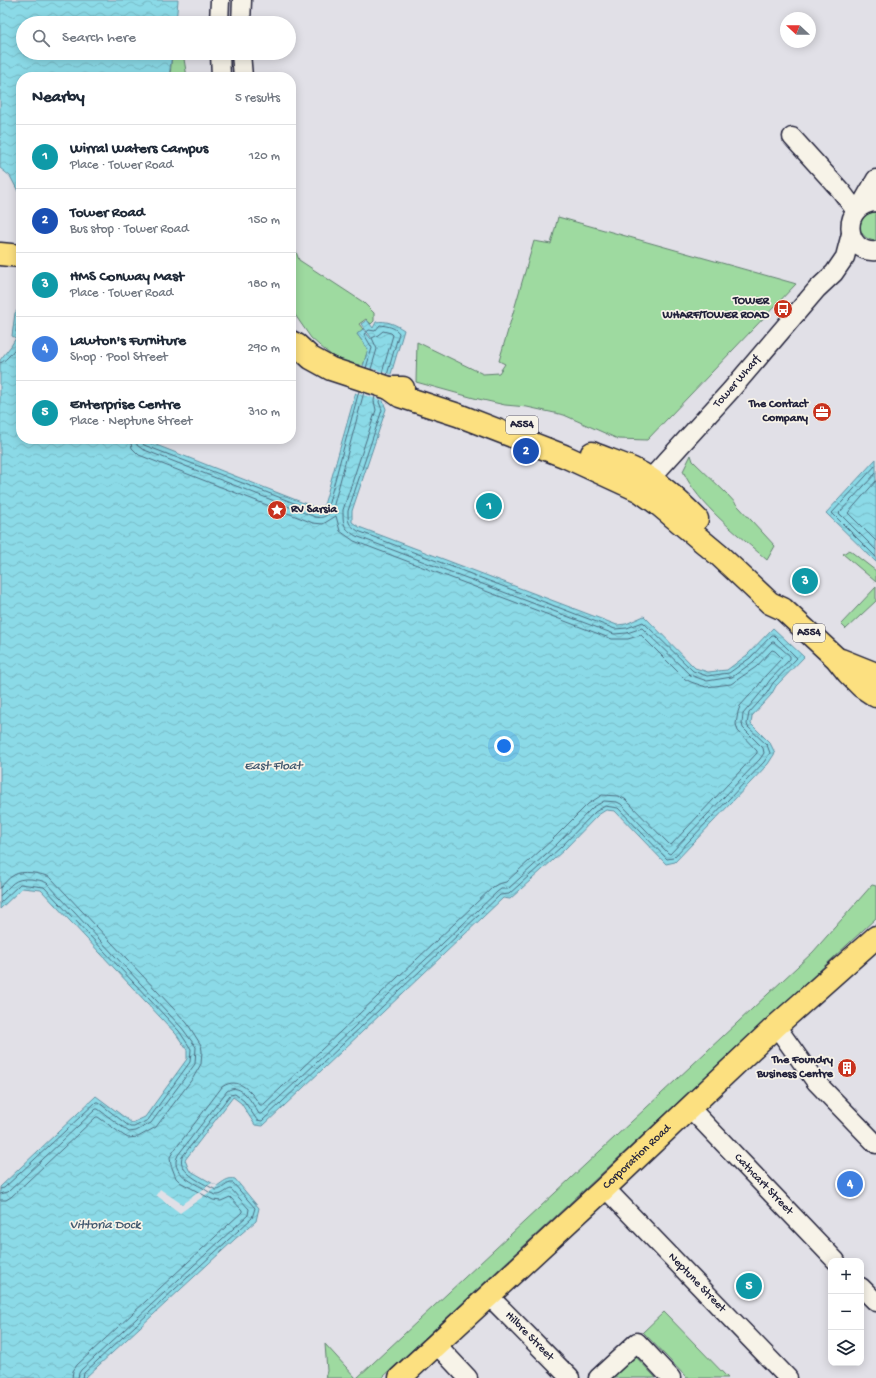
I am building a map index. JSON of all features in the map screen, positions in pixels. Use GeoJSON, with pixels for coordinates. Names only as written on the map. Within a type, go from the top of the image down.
{"type":"FeatureCollection","features":[{"type":"Feature","properties":{"kind":"main road"},"geometry":{"type":"LineString","coordinates":[[0,254],[16,256]]}},
{"type":"Feature","properties":{"kind":"main road","name":"A554"},"geometry":{"type":"LineString","coordinates":[[296,341],[311,358],[331,369],[389,388],[405,388],[469,406],[570,443],[634,470],[645,485],[668,492],[779,596],[783,609],[836,658],[861,686],[876,696]]}},
{"type":"Feature","properties":{"kind":"main road","name":"A554"},"geometry":{"type":"LineString","coordinates":[[836,658],[865,671],[876,674]]}},
{"type":"Feature","properties":{"kind":"main road","name":"Corporation Road"},"geometry":{"type":"LineString","coordinates":[[400,1378],[605,1188],[776,1026],[876,937]]}},
{"type":"Feature","properties":{"kind":"street"},"geometry":{"type":"LineString","coordinates":[[219,16],[220,0]]}},
{"type":"Feature","properties":{"kind":"street"},"geometry":{"type":"LineString","coordinates":[[241,16],[242,0]]}},
{"type":"Feature","properties":{"kind":"street"},"geometry":{"type":"LineString","coordinates":[[220,60],[221,72]]}},
{"type":"Feature","properties":{"kind":"street"},"geometry":{"type":"LineString","coordinates":[[242,60],[243,72]]}},
{"type":"Feature","properties":{"kind":"street"},"geometry":{"type":"LineString","coordinates":[[792,137],[841,191],[864,207]]}},
{"type":"Feature","properties":{"kind":"street","name":"Tower Wharf"},"geometry":{"type":"LineString","coordinates":[[645,485],[731,390],[812,295],[834,273],[845,257],[851,234],[851,218],[864,207],[876,179]]}},
{"type":"Feature","properties":{"kind":"street"},"geometry":{"type":"LineString","coordinates":[[851,234],[855,242],[861,247],[876,252]]}},
{"type":"Feature","properties":{"kind":"street","name":"Tower Wharf"},"geometry":{"type":"LineString","coordinates":[[834,273],[876,252]]}},
{"type":"Feature","properties":{"kind":"street"},"geometry":{"type":"LineString","coordinates":[[776,1026],[816,1082],[876,1144]]}},
{"type":"Feature","properties":{"kind":"street","name":"Cathcart Street"},"geometry":{"type":"LineString","coordinates":[[690,1108],[833,1258]]}},
{"type":"Feature","properties":{"kind":"street","name":"Neptune Street"},"geometry":{"type":"LineString","coordinates":[[605,1188],[788,1378]]}},
{"type":"Feature","properties":{"kind":"street"},"geometry":{"type":"LineString","coordinates":[[864,1290],[876,1302]]}},
{"type":"Feature","properties":{"kind":"street","name":"Hilbre Street"},"geometry":{"type":"LineString","coordinates":[[489,1296],[570,1378]]}},
{"type":"Feature","properties":{"kind":"street"},"geometry":{"type":"LineString","coordinates":[[598,1378],[637,1342],[672,1378]]}},
{"type":"Feature","properties":{"kind":"street"},"geometry":{"type":"LineString","coordinates":[[436,1344],[468,1378]]}},
{"type":"Feature","properties":{"kind":"green space"},"geometry":{"type":"Polygon","coordinates":[[[171,60],[184,60],[186,72],[170,72],[171,60]]]}},
{"type":"Feature","properties":{"kind":"green space"},"geometry":{"type":"Polygon","coordinates":[[[873,212],[876,213],[875,241],[864,236],[860,227],[863,218],[873,212]]]}},
{"type":"Feature","properties":{"kind":"green space"},"geometry":{"type":"Polygon","coordinates":[[[558,217],[796,284],[647,440],[618,439],[564,415],[527,407],[505,405],[416,382],[417,342],[483,374],[499,373],[505,364],[499,361],[534,241],[551,244],[558,217]]]}},
{"type":"Feature","properties":{"kind":"green space"},"geometry":{"type":"Polygon","coordinates":[[[296,252],[299,260],[363,302],[374,313],[374,321],[371,324],[366,319],[359,324],[363,329],[357,334],[368,349],[363,366],[342,361],[331,355],[311,338],[296,316],[296,252]]]}},
{"type":"Feature","properties":{"kind":"green space"},"geometry":{"type":"Polygon","coordinates":[[[691,455],[693,461],[727,494],[775,546],[767,560],[720,519],[690,484],[683,471],[691,455]]]}},
{"type":"Feature","properties":{"kind":"green space"},"geometry":{"type":"Polygon","coordinates":[[[849,550],[876,571],[876,582],[843,554],[849,550]]]}},
{"type":"Feature","properties":{"kind":"green space"},"geometry":{"type":"Polygon","coordinates":[[[876,587],[876,601],[846,629],[841,624],[876,587]]]}},
{"type":"Feature","properties":{"kind":"green space"},"geometry":{"type":"Polygon","coordinates":[[[872,885],[876,886],[876,918],[382,1378],[357,1378],[813,952],[872,885]]]}},
{"type":"Feature","properties":{"kind":"green space"},"geometry":{"type":"Polygon","coordinates":[[[664,1312],[728,1378],[687,1378],[643,1332],[664,1312]]]}},
{"type":"Feature","properties":{"kind":"green space"},"geometry":{"type":"Polygon","coordinates":[[[325,1344],[356,1378],[325,1378],[327,1371],[325,1344]]]}},
{"type":"Feature","properties":{"kind":"green space"},"geometry":{"type":"Polygon","coordinates":[[[635,1356],[656,1378],[613,1378],[635,1356]]]}},
{"type":"Feature","properties":{"kind":"water"},"geometry":{"type":"Polygon","coordinates":[[[0,0],[178,0],[177,16],[16,16],[16,60],[171,60],[170,72],[16,72],[16,187],[10,176],[0,168],[0,0]]]}},
{"type":"Feature","properties":{"kind":"water","name":"East Float"},"geometry":{"type":"Polygon","coordinates":[[[16,312],[16,338],[12,336],[16,312]]]}},
{"type":"Feature","properties":{"kind":"water","name":"East Float"},"geometry":{"type":"Polygon","coordinates":[[[367,320],[373,328],[376,322],[390,323],[404,330],[383,401],[386,409],[352,511],[352,522],[359,527],[617,625],[626,624],[644,616],[695,668],[708,672],[727,670],[747,655],[773,628],[804,657],[776,686],[771,695],[752,716],[751,724],[770,743],[775,753],[768,764],[675,862],[666,864],[615,811],[606,810],[598,815],[564,850],[510,899],[503,898],[263,1126],[255,1125],[241,1103],[233,1097],[185,1160],[189,1170],[217,1186],[228,1179],[235,1179],[259,1208],[256,1221],[85,1378],[0,1378],[0,1187],[96,1096],[132,1123],[145,1117],[187,1059],[187,1050],[176,1034],[41,890],[22,888],[0,909],[0,360],[16,338],[16,444],[154,444],[319,509],[324,505],[368,349],[357,334],[363,329],[371,339],[361,324],[367,320]]]}},
{"type":"Feature","properties":{"kind":"water"},"geometry":{"type":"Polygon","coordinates":[[[876,459],[876,562],[826,513],[876,459]]]}},
{"type":"Feature","properties":{"kind":"pier"},"geometry":{"type":"Polygon","coordinates":[[[361,365],[393,375],[385,401],[353,392],[361,365]]]}},
{"type":"Feature","properties":{"kind":"pier"},"geometry":{"type":"Polygon","coordinates":[[[212,1183],[218,1186],[180,1213],[156,1195],[160,1189],[182,1204],[212,1183]]]}},
{"type":"Feature","properties":{"kind":"place","name":"TOWER WHARF/TOWER ROAD"},"geometry":{"type":"Point","coordinates":[783,309]}},
{"type":"Feature","properties":{"kind":"place","name":"The Contact Company"},"geometry":{"type":"Point","coordinates":[822,412]}},
{"type":"Feature","properties":{"kind":"place","name":"Tower Road"},"geometry":{"type":"Point","coordinates":[526,451]}},
{"type":"Feature","properties":{"kind":"place","name":"Wirral Waters Campus"},"geometry":{"type":"Point","coordinates":[489,506]}},
{"type":"Feature","properties":{"kind":"place","name":"RV Sarsia"},"geometry":{"type":"Point","coordinates":[277,510]}},
{"type":"Feature","properties":{"kind":"place","name":"HMS Conway Mast"},"geometry":{"type":"Point","coordinates":[805,581]}},
{"type":"Feature","properties":{"kind":"place","name":"The Foundry Business Centre"},"geometry":{"type":"Point","coordinates":[847,1068]}},
{"type":"Feature","properties":{"kind":"place","name":"Lawton's Furniture"},"geometry":{"type":"Point","coordinates":[850,1184]}},
{"type":"Feature","properties":{"kind":"place","name":"Enterprise Centre"},"geometry":{"type":"Point","coordinates":[749,1286]}},
{"type":"Feature","properties":{"kind":"water label","name":"Vittoria Dock"},"geometry":{"type":"Point","coordinates":[105,1225]}}]}
